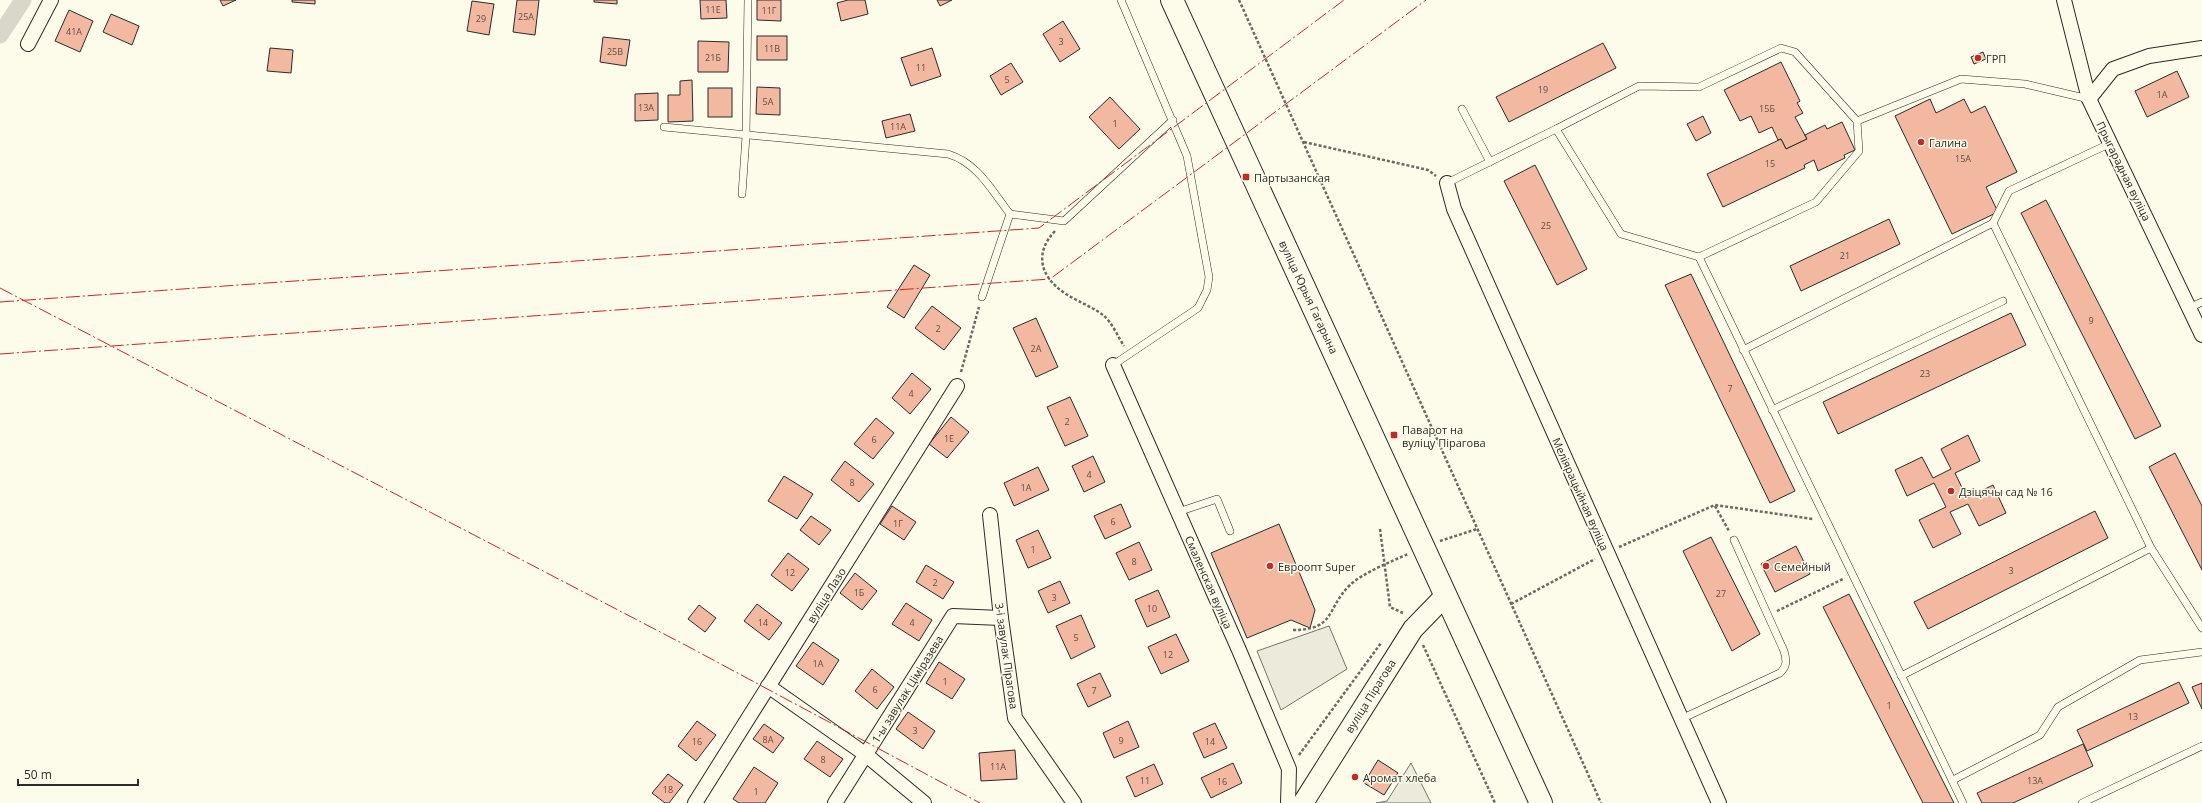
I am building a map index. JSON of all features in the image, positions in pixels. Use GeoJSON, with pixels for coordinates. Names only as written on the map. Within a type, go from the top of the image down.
{"type":"FeatureCollection","features":[{"type":"Feature","properties":{"kind":"main road","name":"вуліца Юрыя Гагарына"},"geometry":{"type":"LineString","coordinates":[[1172,0],[1446,595],[1540,803]]}},
{"type":"Feature","properties":{"kind":"main road","name":"вуліца Пірагова"},"geometry":{"type":"LineString","coordinates":[[1303,803],[1413,628],[1446,595]]}},
{"type":"Feature","properties":{"kind":"street"},"geometry":{"type":"LineString","coordinates":[[28,44],[51,0]]}},
{"type":"Feature","properties":{"kind":"street","name":"Прыгарадная вуліца"},"geometry":{"type":"LineString","coordinates":[[2064,0],[2089,99],[2202,335]]}},
{"type":"Feature","properties":{"kind":"street"},"geometry":{"type":"LineString","coordinates":[[2089,99],[2113,69],[2149,56],[2202,48]]}},
{"type":"Feature","properties":{"kind":"street","name":"Меліярацыйная вуліца"},"geometry":{"type":"LineString","coordinates":[[1447,183],[1454,209],[1608,552],[1681,719],[1720,803]]}},
{"type":"Feature","properties":{"kind":"street","name":"Смаленская вуліца"},"geometry":{"type":"LineString","coordinates":[[1113,366],[1289,769],[1288,803]]}},
{"type":"Feature","properties":{"kind":"street","name":"вуліца Лазо"},"geometry":{"type":"LineString","coordinates":[[695,803],[957,386]]}},
{"type":"Feature","properties":{"kind":"street","name":"3-і завулак Пірагова"},"geometry":{"type":"LineString","coordinates":[[990,515],[1001,618],[1015,718],[1074,803]]}},
{"type":"Feature","properties":{"kind":"street","name":"1-ы завулак Ціміразева"},"geometry":{"type":"LineString","coordinates":[[835,803],[953,616],[1001,618]]}},
{"type":"Feature","properties":{"kind":"street"},"geometry":{"type":"LineString","coordinates":[[768,686],[865,754],[924,803]]}},
{"type":"Feature","properties":{"kind":"lane"},"geometry":{"type":"LineString","coordinates":[[742,194],[746,136],[748,0]]}},
{"type":"Feature","properties":{"kind":"lane"},"geometry":{"type":"LineString","coordinates":[[1113,366],[1198,308],[1207,290],[1209,277],[1187,156],[1121,0]]}},
{"type":"Feature","properties":{"kind":"lane"},"geometry":{"type":"LineString","coordinates":[[1447,183],[1639,86],[1699,87],[1781,48],[1795,52],[1857,121],[1859,151],[1816,202],[1699,257],[1621,234],[1556,129]]}},
{"type":"Feature","properties":{"kind":"lane"},"geometry":{"type":"LineString","coordinates":[[1857,121],[1961,79],[2025,84],[2089,99]]}},
{"type":"Feature","properties":{"kind":"lane"},"geometry":{"type":"LineString","coordinates":[[1462,109],[1490,162]]}},
{"type":"Feature","properties":{"kind":"lane"},"geometry":{"type":"LineString","coordinates":[[664,127],[948,154],[962,158],[975,168],[1010,214],[1064,222],[1173,120]]}},
{"type":"Feature","properties":{"kind":"lane"},"geometry":{"type":"LineString","coordinates":[[1743,350],[1993,223],[2009,191],[2111,143]]}},
{"type":"Feature","properties":{"kind":"lane"},"geometry":{"type":"LineString","coordinates":[[982,297],[1010,214]]}},
{"type":"Feature","properties":{"kind":"lane"},"geometry":{"type":"LineString","coordinates":[[1993,223],[2151,548],[2202,628]]}},
{"type":"Feature","properties":{"kind":"lane"},"geometry":{"type":"LineString","coordinates":[[1699,257],[1825,521],[1964,803]]}},
{"type":"Feature","properties":{"kind":"lane"},"geometry":{"type":"LineString","coordinates":[[1772,410],[2003,301]]}},
{"type":"Feature","properties":{"kind":"lane"},"geometry":{"type":"LineString","coordinates":[[2189,308],[2202,302]]}},
{"type":"Feature","properties":{"kind":"lane"},"geometry":{"type":"LineString","coordinates":[[1178,512],[1217,499],[1230,531]]}},
{"type":"Feature","properties":{"kind":"lane"},"geometry":{"type":"LineString","coordinates":[[1681,719],[1780,673],[1786,668],[1785,655],[1734,540]]}},
{"type":"Feature","properties":{"kind":"lane"},"geometry":{"type":"LineString","coordinates":[[1901,676],[2151,548]]}},
{"type":"Feature","properties":{"kind":"lane"},"geometry":{"type":"LineString","coordinates":[[1953,780],[2040,735],[2058,707],[2140,660],[2202,652]]}},
{"type":"Feature","properties":{"kind":"lane"},"geometry":{"type":"LineString","coordinates":[[2082,803],[2202,746]]}},
{"type":"Feature","properties":{"kind":"path"},"geometry":{"type":"LineString","coordinates":[[1239,0],[1601,803]]}},
{"type":"Feature","properties":{"kind":"path"},"geometry":{"type":"LineString","coordinates":[[1304,142],[1428,170],[1447,183]]}},
{"type":"Feature","properties":{"kind":"path"},"geometry":{"type":"LineString","coordinates":[[1064,222],[1045,241],[1041,260],[1045,272],[1062,292],[1104,316],[1130,355]]}},
{"type":"Feature","properties":{"kind":"path"},"geometry":{"type":"LineString","coordinates":[[957,386],[982,297]]}},
{"type":"Feature","properties":{"kind":"path"},"geometry":{"type":"LineString","coordinates":[[1511,604],[1608,552],[1715,505],[1825,521]]}},
{"type":"Feature","properties":{"kind":"path"},"geometry":{"type":"LineString","coordinates":[[1715,505],[1734,540]]}},
{"type":"Feature","properties":{"kind":"path"},"geometry":{"type":"LineString","coordinates":[[1380,529],[1390,607],[1403,613],[1399,619]]}},
{"type":"Feature","properties":{"kind":"path"},"geometry":{"type":"LineString","coordinates":[[1293,630],[1310,630],[1324,623],[1350,585],[1384,565],[1424,547],[1477,529]]}},
{"type":"Feature","properties":{"kind":"path"},"geometry":{"type":"LineString","coordinates":[[1768,615],[1852,574]]}},
{"type":"Feature","properties":{"kind":"path"},"geometry":{"type":"LineString","coordinates":[[1289,769],[1385,638]]}},
{"type":"Feature","properties":{"kind":"path"},"geometry":{"type":"LineString","coordinates":[[1423,644],[1495,803]]}},
{"type":"Feature","properties":{"kind":"shaded area"},"geometry":{"type":"Polygon","coordinates":[[[1329,626],[1347,669],[1281,710],[1257,651],[1329,626]]]}},
{"type":"Feature","properties":{"kind":"shaded area"},"geometry":{"type":"Polygon","coordinates":[[[1411,763],[1431,803],[1376,803],[1387,801],[1411,763]]]}},
{"type":"Feature","properties":{"kind":"building"},"geometry":{"type":"Polygon","coordinates":[[[220,0],[236,0],[223,6],[220,0]]]}},
{"type":"Feature","properties":{"kind":"building"},"geometry":{"type":"Polygon","coordinates":[[[292,0],[315,0],[315,4],[292,2],[292,0]]]}},
{"type":"Feature","properties":{"kind":"building"},"geometry":{"type":"Polygon","coordinates":[[[517,0],[539,0],[535,35],[513,32],[517,0]]]}},
{"type":"Feature","properties":{"kind":"building"},"geometry":{"type":"Polygon","coordinates":[[[594,0],[617,0],[617,4],[594,2],[594,0]]]}},
{"type":"Feature","properties":{"kind":"building"},"geometry":{"type":"Polygon","coordinates":[[[700,0],[726,0],[727,18],[701,19],[700,0]]]}},
{"type":"Feature","properties":{"kind":"building"},"geometry":{"type":"Polygon","coordinates":[[[757,0],[781,0],[781,21],[757,20],[757,0]]]}},
{"type":"Feature","properties":{"kind":"building"},"geometry":{"type":"Polygon","coordinates":[[[848,0],[865,0],[868,14],[841,21],[837,3],[848,0]]]}},
{"type":"Feature","properties":{"kind":"building"},"geometry":{"type":"Polygon","coordinates":[[[937,0],[952,0],[940,6],[937,0]]]}},
{"type":"Feature","properties":{"kind":"building"},"geometry":{"type":"Polygon","coordinates":[[[472,1],[494,4],[489,35],[467,31],[472,1]]]}},
{"type":"Feature","properties":{"kind":"building"},"geometry":{"type":"Polygon","coordinates":[[[69,10],[93,21],[80,52],[55,41],[69,10]]]}},
{"type":"Feature","properties":{"kind":"building"},"geometry":{"type":"Polygon","coordinates":[[[111,14],[139,26],[132,45],[103,32],[111,14]]]}},
{"type":"Feature","properties":{"kind":"building"},"geometry":{"type":"Polygon","coordinates":[[[1063,21],[1080,49],[1060,62],[1043,34],[1063,21]]]}},
{"type":"Feature","properties":{"kind":"building"},"geometry":{"type":"Polygon","coordinates":[[[757,36],[787,36],[787,60],[757,60],[757,36]]]}},
{"type":"Feature","properties":{"kind":"building"},"geometry":{"type":"Polygon","coordinates":[[[603,37],[630,40],[626,66],[600,62],[603,37]]]}},
{"type":"Feature","properties":{"kind":"building"},"geometry":{"type":"Polygon","coordinates":[[[698,41],[729,42],[728,72],[698,72],[698,41]]]}},
{"type":"Feature","properties":{"kind":"building"},"geometry":{"type":"Polygon","coordinates":[[[1603,43],[1616,68],[1509,122],[1496,97],[1603,43]]]}},
{"type":"Feature","properties":{"kind":"building"},"geometry":{"type":"Polygon","coordinates":[[[270,48],[293,50],[291,73],[267,71],[270,48]]]}},
{"type":"Feature","properties":{"kind":"building"},"geometry":{"type":"Polygon","coordinates":[[[932,48],[941,76],[911,86],[901,58],[932,48]]]}},
{"type":"Feature","properties":{"kind":"building","name":"ГРП"},"geometry":{"type":"Polygon","coordinates":[[[1983,52],[1986,59],[1974,64],[1971,57],[1983,52]]]}},
{"type":"Feature","properties":{"kind":"building"},"geometry":{"type":"Polygon","coordinates":[[[1781,62],[1800,101],[1797,103],[1803,113],[1795,117],[1807,139],[1786,149],[1781,139],[1778,140],[1772,127],[1759,133],[1751,116],[1740,121],[1724,90],[1781,62]]]}},
{"type":"Feature","properties":{"kind":"building"},"geometry":{"type":"Polygon","coordinates":[[[1011,63],[1023,82],[1001,95],[990,76],[1011,63]]]}},
{"type":"Feature","properties":{"kind":"building"},"geometry":{"type":"Polygon","coordinates":[[[2177,71],[2189,97],[2147,117],[2135,91],[2177,71]]]}},
{"type":"Feature","properties":{"kind":"building"},"geometry":{"type":"Polygon","coordinates":[[[692,80],[693,121],[668,122],[668,95],[680,95],[680,81],[692,80]]]}},
{"type":"Feature","properties":{"kind":"building"},"geometry":{"type":"Polygon","coordinates":[[[757,87],[780,88],[780,115],[756,114],[757,87]]]}},
{"type":"Feature","properties":{"kind":"building"},"geometry":{"type":"Polygon","coordinates":[[[708,88],[732,88],[732,117],[708,117],[708,88]]]}},
{"type":"Feature","properties":{"kind":"building"},"geometry":{"type":"Polygon","coordinates":[[[658,93],[658,120],[635,121],[635,94],[658,93]]]}},
{"type":"Feature","properties":{"kind":"building"},"geometry":{"type":"Polygon","coordinates":[[[1110,97],[1140,129],[1119,149],[1089,117],[1110,97]]]}},
{"type":"Feature","properties":{"kind":"building"},"geometry":{"type":"Polygon","coordinates":[[[1930,99],[1936,113],[1964,99],[1971,113],[1985,106],[2017,172],[1986,187],[1998,212],[1952,234],[1895,116],[1930,99]]]}},
{"type":"Feature","properties":{"kind":"building"},"geometry":{"type":"Polygon","coordinates":[[[910,114],[915,131],[886,138],[882,121],[910,114]]]}},
{"type":"Feature","properties":{"kind":"building"},"geometry":{"type":"Polygon","coordinates":[[[1703,116],[1711,133],[1696,141],[1687,124],[1703,116]]]}},
{"type":"Feature","properties":{"kind":"building"},"geometry":{"type":"Polygon","coordinates":[[[1842,122],[1855,150],[1844,155],[1845,158],[1818,171],[1814,160],[1804,165],[1805,168],[1723,207],[1707,174],[1781,139],[1786,149],[1807,139],[1805,135],[1825,125],[1827,129],[1842,122]]]}},
{"type":"Feature","properties":{"kind":"building"},"geometry":{"type":"Polygon","coordinates":[[[1535,165],[1587,269],[1557,285],[1504,181],[1535,165]]]}},
{"type":"Feature","properties":{"kind":"building"},"geometry":{"type":"Polygon","coordinates":[[[2046,200],[2161,426],[2135,439],[2021,213],[2046,200]]]}},
{"type":"Feature","properties":{"kind":"building"},"geometry":{"type":"Polygon","coordinates":[[[1889,219],[1900,244],[1801,291],[1790,266],[1889,219]]]}},
{"type":"Feature","properties":{"kind":"building"},"geometry":{"type":"Polygon","coordinates":[[[914,265],[930,275],[904,318],[887,307],[914,265]]]}},
{"type":"Feature","properties":{"kind":"building"},"geometry":{"type":"Polygon","coordinates":[[[1691,274],[1795,491],[1770,503],[1665,285],[1691,274]]]}},
{"type":"Feature","properties":{"kind":"building"},"geometry":{"type":"Polygon","coordinates":[[[932,306],[961,328],[944,350],[915,328],[932,306]]]}},
{"type":"Feature","properties":{"kind":"building"},"geometry":{"type":"Polygon","coordinates":[[[2011,313],[2026,345],[1838,434],[1823,402],[2011,313]]]}},
{"type":"Feature","properties":{"kind":"building"},"geometry":{"type":"Polygon","coordinates":[[[1036,318],[1058,367],[1036,377],[1013,328],[1036,318]]]}},
{"type":"Feature","properties":{"kind":"building"},"geometry":{"type":"Polygon","coordinates":[[[912,373],[931,389],[910,414],[892,398],[912,373]]]}},
{"type":"Feature","properties":{"kind":"building"},"geometry":{"type":"Polygon","coordinates":[[[1070,397],[1088,436],[1065,446],[1047,407],[1070,397]]]}},
{"type":"Feature","properties":{"kind":"building"},"geometry":{"type":"Polygon","coordinates":[[[951,417],[969,432],[947,458],[929,444],[951,417]]]}},
{"type":"Feature","properties":{"kind":"building"},"geometry":{"type":"Polygon","coordinates":[[[876,418],[894,433],[873,459],[854,444],[876,418]]]}},
{"type":"Feature","properties":{"kind":"building","name":"Дзіцячы сад № 16"},"geometry":{"type":"Polygon","coordinates":[[[1968,435],[1980,461],[1955,473],[1967,498],[1993,485],[2006,513],[1979,526],[1968,504],[1950,512],[1961,534],[1933,548],[1919,520],[1946,507],[1934,483],[1907,496],[1895,470],[1922,457],[1933,478],[1951,469],[1941,449],[1968,435]]]}},
{"type":"Feature","properties":{"kind":"building"},"geometry":{"type":"Polygon","coordinates":[[[2175,453],[2202,506],[2202,570],[2149,467],[2175,453]]]}},
{"type":"Feature","properties":{"kind":"building"},"geometry":{"type":"Polygon","coordinates":[[[1093,456],[1105,482],[1084,492],[1072,466],[1093,456]]]}},
{"type":"Feature","properties":{"kind":"building"},"geometry":{"type":"Polygon","coordinates":[[[845,461],[874,484],[859,502],[831,480],[845,461]]]}},
{"type":"Feature","properties":{"kind":"building"},"geometry":{"type":"Polygon","coordinates":[[[1038,467],[1049,490],[1014,506],[1004,483],[1038,467]]]}},
{"type":"Feature","properties":{"kind":"building"},"geometry":{"type":"Polygon","coordinates":[[[784,476],[813,494],[797,519],[768,501],[784,476]]]}},
{"type":"Feature","properties":{"kind":"building"},"geometry":{"type":"Polygon","coordinates":[[[1121,504],[1131,527],[1105,539],[1094,516],[1121,504]]]}},
{"type":"Feature","properties":{"kind":"building"},"geometry":{"type":"Polygon","coordinates":[[[892,506],[916,522],[904,540],[880,524],[892,506]]]}},
{"type":"Feature","properties":{"kind":"building"},"geometry":{"type":"Polygon","coordinates":[[[2095,511],[2108,538],[1928,629],[1914,602],[2095,511]]]}},
{"type":"Feature","properties":{"kind":"building"},"geometry":{"type":"Polygon","coordinates":[[[811,516],[831,530],[819,545],[800,530],[811,516]]]}},
{"type":"Feature","properties":{"kind":"building"},"geometry":{"type":"Polygon","coordinates":[[[1279,524],[1315,610],[1310,628],[1291,620],[1247,638],[1211,553],[1279,524]]]}},
{"type":"Feature","properties":{"kind":"building"},"geometry":{"type":"Polygon","coordinates":[[[1038,530],[1051,558],[1028,568],[1016,540],[1038,530]]]}},
{"type":"Feature","properties":{"kind":"building"},"geometry":{"type":"Polygon","coordinates":[[[1711,537],[1760,634],[1732,651],[1683,551],[1711,537]]]}},
{"type":"Feature","properties":{"kind":"building"},"geometry":{"type":"Polygon","coordinates":[[[1139,542],[1152,570],[1129,580],[1116,553],[1139,542]]]}},
{"type":"Feature","properties":{"kind":"building"},"geometry":{"type":"Polygon","coordinates":[[[1796,546],[1810,574],[1775,592],[1761,564],[1796,546]]]}},
{"type":"Feature","properties":{"kind":"building"},"geometry":{"type":"Polygon","coordinates":[[[788,553],[809,569],[792,591],[771,575],[788,553]]]}},
{"type":"Feature","properties":{"kind":"building"},"geometry":{"type":"Polygon","coordinates":[[[926,565],[954,582],[943,599],[916,582],[926,565]]]}},
{"type":"Feature","properties":{"kind":"building"},"geometry":{"type":"Polygon","coordinates":[[[855,573],[877,591],[862,610],[840,593],[855,573]]]}},
{"type":"Feature","properties":{"kind":"building"},"geometry":{"type":"Polygon","coordinates":[[[1060,581],[1070,603],[1048,613],[1038,591],[1060,581]]]}},
{"type":"Feature","properties":{"kind":"building"},"geometry":{"type":"Polygon","coordinates":[[[1158,590],[1170,617],[1147,627],[1135,600],[1158,590]]]}},
{"type":"Feature","properties":{"kind":"building"},"geometry":{"type":"Polygon","coordinates":[[[1849,594],[1954,803],[1923,803],[1823,607],[1849,594]]]}},
{"type":"Feature","properties":{"kind":"building"},"geometry":{"type":"Polygon","coordinates":[[[906,603],[932,620],[919,641],[892,624],[906,603]]]}},
{"type":"Feature","properties":{"kind":"building"},"geometry":{"type":"Polygon","coordinates":[[[757,604],[782,623],[769,640],[744,621],[757,604]]]}},
{"type":"Feature","properties":{"kind":"building"},"geometry":{"type":"Polygon","coordinates":[[[699,605],[716,618],[705,632],[688,619],[699,605]]]}},
{"type":"Feature","properties":{"kind":"building"},"geometry":{"type":"Polygon","coordinates":[[[1081,615],[1095,647],[1071,659],[1056,626],[1081,615]]]}},
{"type":"Feature","properties":{"kind":"building"},"geometry":{"type":"Polygon","coordinates":[[[1176,634],[1189,661],[1161,674],[1148,647],[1176,634]]]}},
{"type":"Feature","properties":{"kind":"building"},"geometry":{"type":"Polygon","coordinates":[[[813,642],[839,660],[823,685],[796,666],[813,642]]]}},
{"type":"Feature","properties":{"kind":"building"},"geometry":{"type":"Polygon","coordinates":[[[939,662],[965,679],[952,699],[926,683],[939,662]]]}},
{"type":"Feature","properties":{"kind":"building"},"geometry":{"type":"Polygon","coordinates":[[[872,669],[894,687],[877,709],[855,691],[872,669]]]}},
{"type":"Feature","properties":{"kind":"building"},"geometry":{"type":"Polygon","coordinates":[[[1100,673],[1111,696],[1088,707],[1077,684],[1100,673]]]}},
{"type":"Feature","properties":{"kind":"building"},"geometry":{"type":"Polygon","coordinates":[[[2179,682],[2189,703],[2087,751],[2077,730],[2179,682]]]}},
{"type":"Feature","properties":{"kind":"building"},"geometry":{"type":"Polygon","coordinates":[[[2202,683],[2202,709],[2192,687],[2202,683]]]}},
{"type":"Feature","properties":{"kind":"building"},"geometry":{"type":"Polygon","coordinates":[[[908,712],[935,731],[923,749],[896,729],[908,712]]]}},
{"type":"Feature","properties":{"kind":"building"},"geometry":{"type":"Polygon","coordinates":[[[697,721],[716,735],[696,761],[678,746],[697,721]]]}},
{"type":"Feature","properties":{"kind":"building"},"geometry":{"type":"Polygon","coordinates":[[[1128,721],[1139,747],[1114,758],[1103,733],[1128,721]]]}},
{"type":"Feature","properties":{"kind":"building"},"geometry":{"type":"Polygon","coordinates":[[[1215,723],[1227,748],[1204,758],[1193,733],[1215,723]]]}},
{"type":"Feature","properties":{"kind":"building"},"geometry":{"type":"Polygon","coordinates":[[[764,724],[784,738],[773,753],[753,739],[764,724]]]}},
{"type":"Feature","properties":{"kind":"building"},"geometry":{"type":"Polygon","coordinates":[[[817,741],[843,759],[830,777],[804,759],[817,741]]]}},
{"type":"Feature","properties":{"kind":"building"},"geometry":{"type":"Polygon","coordinates":[[[2083,744],[2093,766],[2013,803],[1982,803],[1977,793],[2083,744]]]}},
{"type":"Feature","properties":{"kind":"building"},"geometry":{"type":"Polygon","coordinates":[[[1015,750],[1017,779],[981,781],[979,753],[1015,750]]]}},
{"type":"Feature","properties":{"kind":"building"},"geometry":{"type":"Polygon","coordinates":[[[1378,760],[1398,773],[1384,795],[1364,783],[1378,760]]]}},
{"type":"Feature","properties":{"kind":"building"},"geometry":{"type":"Polygon","coordinates":[[[1233,763],[1242,783],[1211,798],[1201,778],[1233,763]]]}},
{"type":"Feature","properties":{"kind":"building"},"geometry":{"type":"Polygon","coordinates":[[[1154,764],[1163,784],[1135,797],[1126,777],[1154,764]]]}},
{"type":"Feature","properties":{"kind":"building"},"geometry":{"type":"Polygon","coordinates":[[[754,767],[778,783],[765,803],[739,803],[733,799],[754,767]]]}},
{"type":"Feature","properties":{"kind":"building"},"geometry":{"type":"Polygon","coordinates":[[[668,774],[683,785],[669,803],[665,803],[652,793],[668,774]]]}},
{"type":"Feature","properties":{"kind":"waterway"},"geometry":{"type":"LineString","coordinates":[[0,35],[23,0]]}},
{"type":"Feature","properties":{"kind":"power"},"geometry":{"type":"LineString","coordinates":[[0,302],[1039,228],[1344,0]]}},
{"type":"Feature","properties":{"kind":"power"},"geometry":{"type":"LineString","coordinates":[[0,354],[1050,279],[1426,0]]}},
{"type":"Feature","properties":{"kind":"power"},"geometry":{"type":"LineString","coordinates":[[0,288],[689,647],[980,803]]}},
{"type":"Feature","properties":{"kind":"place","name":"ГРП"},"geometry":{"type":"Point","coordinates":[1978,58]}},
{"type":"Feature","properties":{"kind":"place","name":"Галина"},"geometry":{"type":"Point","coordinates":[1921,142]}},
{"type":"Feature","properties":{"kind":"place","name":"Партызанская"},"geometry":{"type":"Point","coordinates":[1246,177]}},
{"type":"Feature","properties":{"kind":"place","name":"Паварот на вуліцу Пірагова"},"geometry":{"type":"Point","coordinates":[1394,435]}},
{"type":"Feature","properties":{"kind":"place","name":"Дзіцячы сад № 16"},"geometry":{"type":"Point","coordinates":[1951,491]}},
{"type":"Feature","properties":{"kind":"place","name":"Евроопт Super"},"geometry":{"type":"Point","coordinates":[1270,566]}},
{"type":"Feature","properties":{"kind":"place","name":"Семейный"},"geometry":{"type":"Point","coordinates":[1766,566]}},
{"type":"Feature","properties":{"kind":"place","name":"Аромат хлеба"},"geometry":{"type":"Point","coordinates":[1355,777]}}]}
